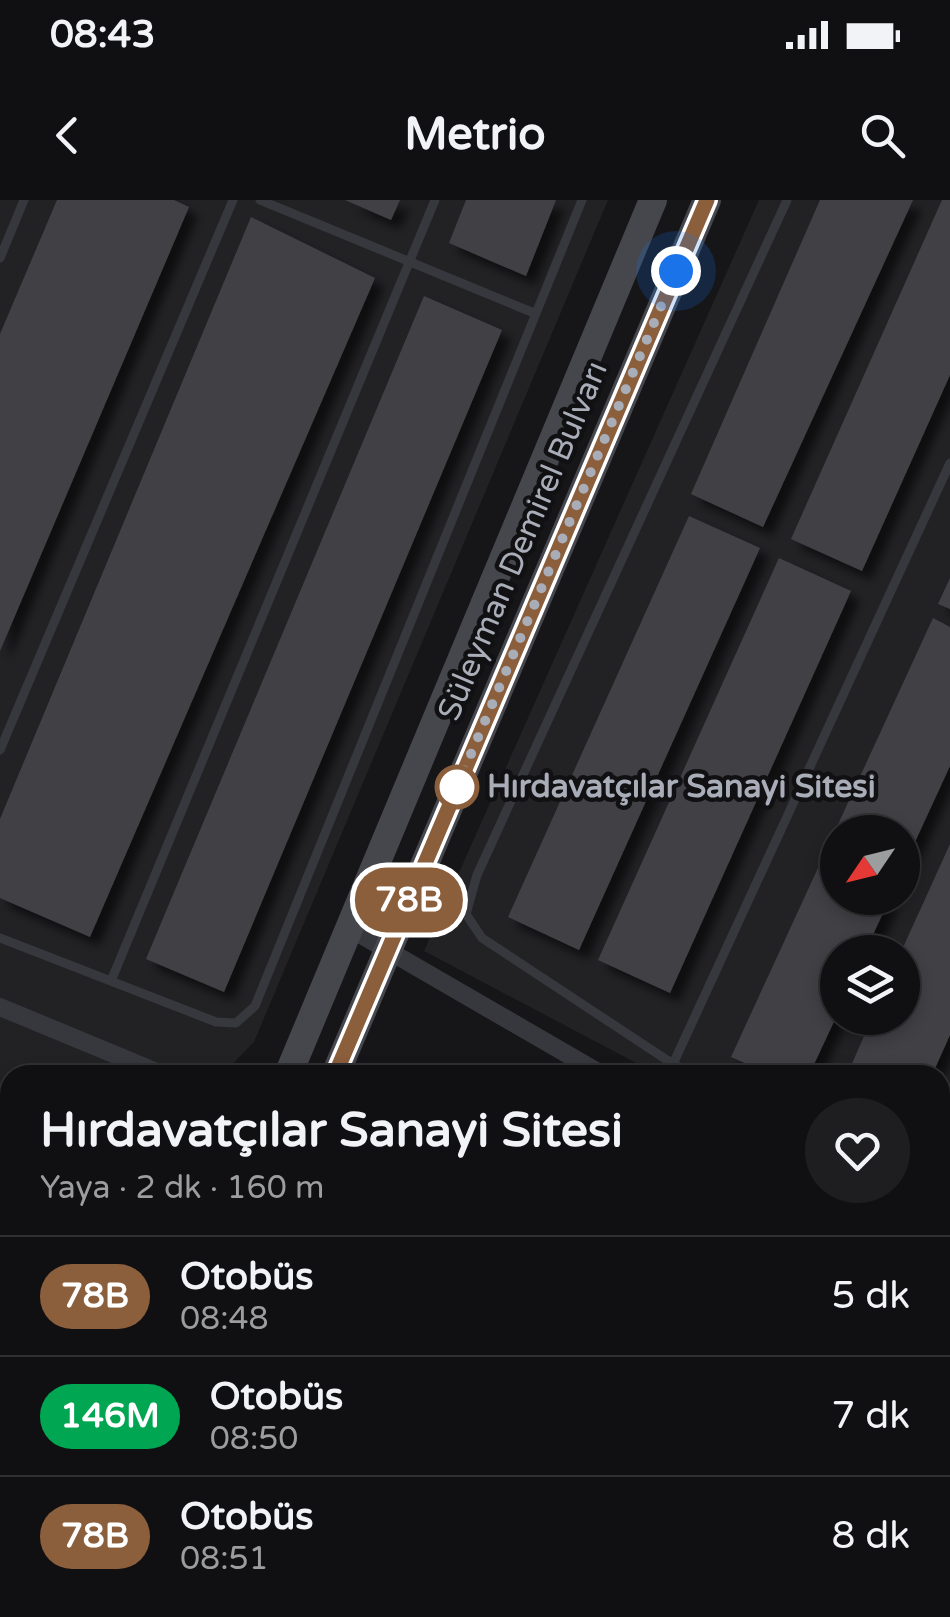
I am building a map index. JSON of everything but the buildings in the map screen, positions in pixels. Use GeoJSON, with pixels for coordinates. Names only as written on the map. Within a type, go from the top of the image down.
{"type":"FeatureCollection","features":[{"type":"Feature","properties":{"kind":"main road","name":"Süleyman Demirel Bulvarı"},"geometry":{"type":"LineString","coordinates":[[292,1065],[653,200]]}},
{"type":"Feature","properties":{"kind":"main road","name":"Süleyman Demirel Bulvarı"},"geometry":{"type":"LineString","coordinates":[[339,1065],[708,200]]}},
{"type":"Feature","properties":{"kind":"street"},"geometry":{"type":"LineString","coordinates":[[351,929],[586,1065]]}},
{"type":"Feature","properties":{"kind":"street"},"geometry":{"type":"LineString","coordinates":[[0,1007],[140,1065]]}},
{"type":"Feature","properties":{"kind":"lane"},"geometry":{"type":"LineString","coordinates":[[0,258],[24,200]]}},
{"type":"Feature","properties":{"kind":"lane"},"geometry":{"type":"LineString","coordinates":[[0,750],[233,200]]}},
{"type":"Feature","properties":{"kind":"lane"},"geometry":{"type":"LineString","coordinates":[[260,200],[534,313]]}},
{"type":"Feature","properties":{"kind":"lane"},"geometry":{"type":"LineString","coordinates":[[111,981],[435,200]]}},
{"type":"Feature","properties":{"kind":"lane"},"geometry":{"type":"LineString","coordinates":[[0,938],[216,1022],[236,1024],[256,1006],[582,200]]}},
{"type":"Feature","properties":{"kind":"lane"},"geometry":{"type":"LineString","coordinates":[[787,200],[477,874],[466,914],[482,938],[672,1064],[950,463]]}},
{"type":"Feature","properties":{"kind":"shaded area"},"geometry":{"type":"Polygon","coordinates":[[[0,200],[608,200],[254,1042],[232,1065],[0,1065],[0,200]]]}},
{"type":"Feature","properties":{"kind":"shaded area"},"geometry":{"type":"Polygon","coordinates":[[[759,200],[950,200],[950,1065],[640,1065],[424,951],[759,200]]]}},
{"type":"Feature","properties":{"kind":"bus line","name":"78B"},"geometry":{"type":"LineString","coordinates":[[339,1065],[707,200]]}},
{"type":"Feature","properties":{"kind":"place","name":"Hırdavatçılar Sanayi Sitesi"},"geometry":{"type":"Point","coordinates":[457,787]}},
{"type":"Feature","properties":{"kind":"route"},"geometry":{"type":"LineString","coordinates":[[457,787],[676,271]]}}]}
